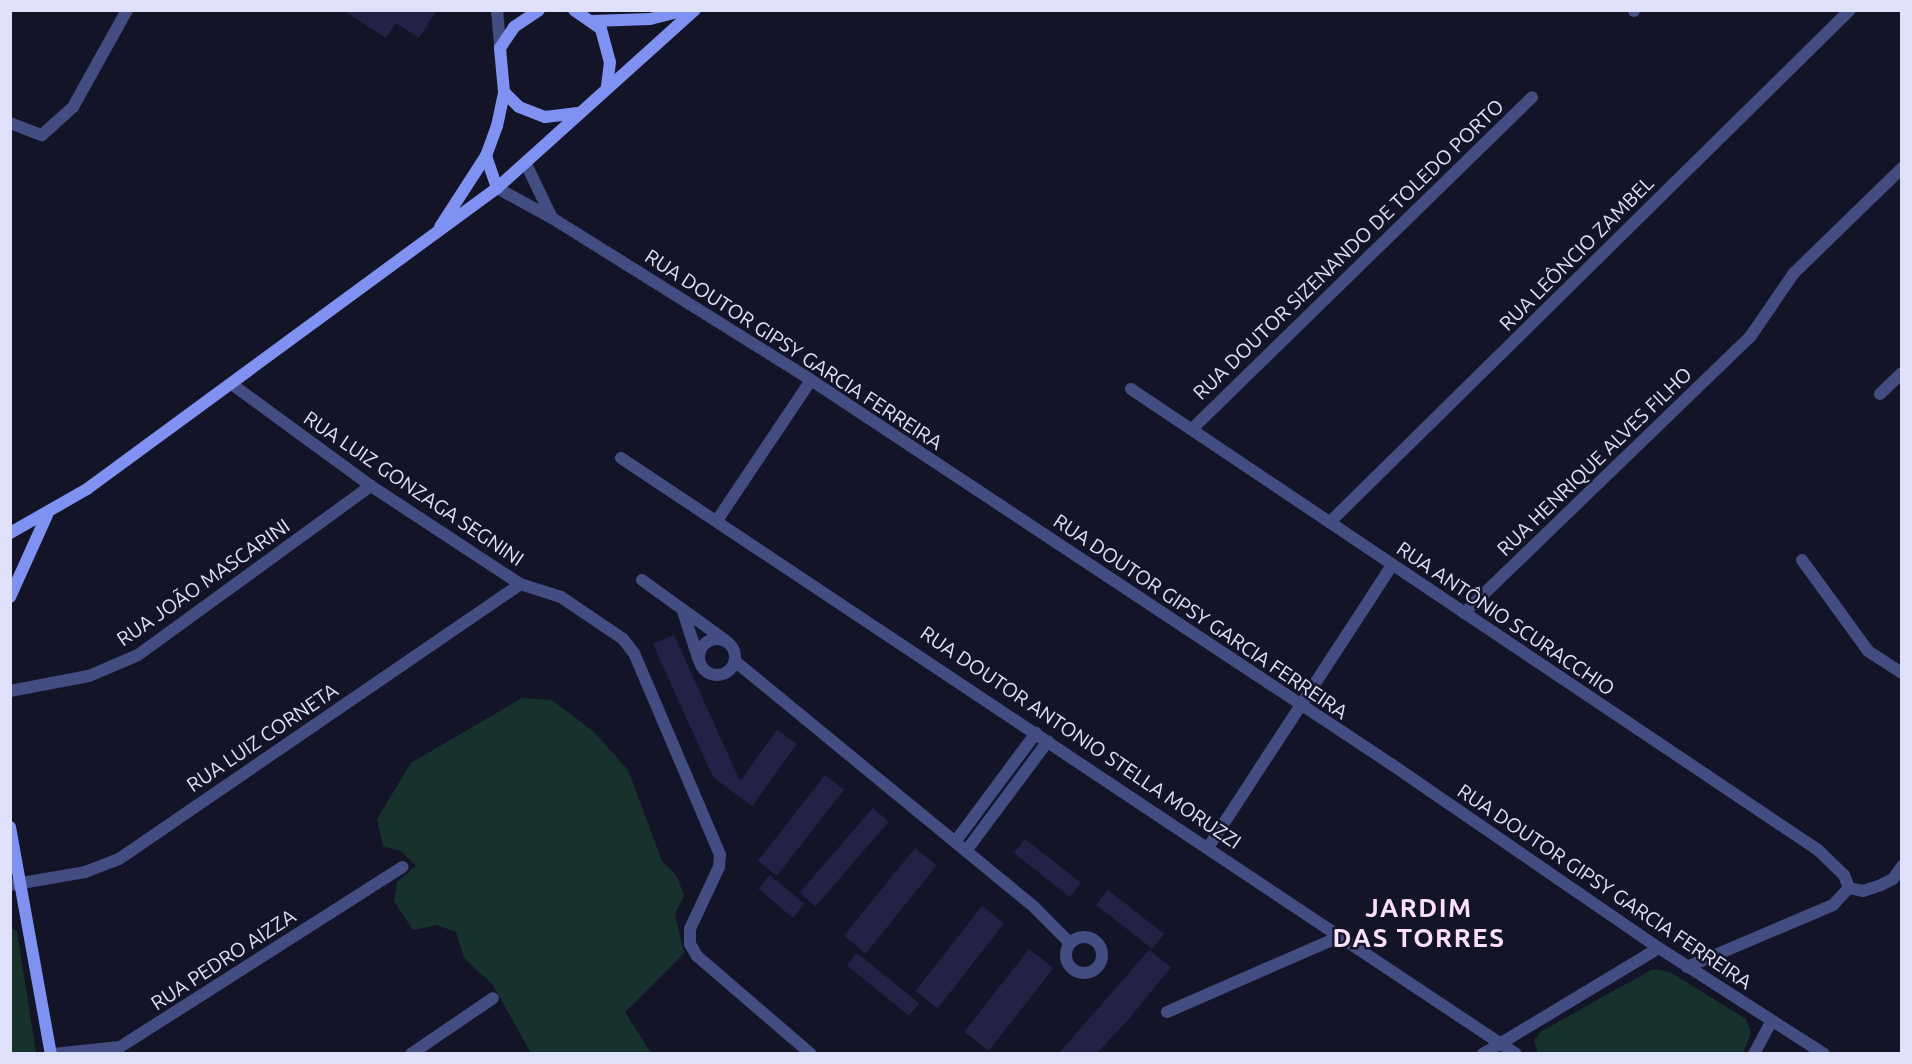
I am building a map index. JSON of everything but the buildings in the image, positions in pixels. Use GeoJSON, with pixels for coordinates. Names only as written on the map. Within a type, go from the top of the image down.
{"type":"FeatureCollection","features":[{"type":"Feature","properties":{"kind":"main road"},"geometry":{"type":"LineString","coordinates":[[436,233],[486,156],[504,92],[500,48],[514,27],[539,10]]}},
{"type":"Feature","properties":{"kind":"main road"},"geometry":{"type":"LineString","coordinates":[[574,10],[592,21],[607,46],[607,88]]}},
{"type":"Feature","properties":{"kind":"main road"},"geometry":{"type":"LineString","coordinates":[[592,21],[686,10]]}},
{"type":"Feature","properties":{"kind":"main road"},"geometry":{"type":"LineString","coordinates":[[10,533],[47,515],[233,385],[497,188],[695,10]]}},
{"type":"Feature","properties":{"kind":"main road"},"geometry":{"type":"LineString","coordinates":[[504,92],[519,107],[545,117],[578,113]]}},
{"type":"Feature","properties":{"kind":"main road"},"geometry":{"type":"LineString","coordinates":[[486,156],[497,188]]}},
{"type":"Feature","properties":{"kind":"main road"},"geometry":{"type":"LineString","coordinates":[[10,597],[47,515]]}},
{"type":"Feature","properties":{"kind":"main road"},"geometry":{"type":"LineString","coordinates":[[10,827],[15,883],[52,1053]]}},
{"type":"Feature","properties":{"kind":"street"},"geometry":{"type":"LineString","coordinates":[[10,123],[42,135],[73,107],[127,10]]}},
{"type":"Feature","properties":{"kind":"street"},"geometry":{"type":"LineString","coordinates":[[497,10],[500,48]]}},
{"type":"Feature","properties":{"kind":"street","name":"RUA LEÔNCIO ZAMBEL"},"geometry":{"type":"LineString","coordinates":[[1330,522],[1850,10]]}},
{"type":"Feature","properties":{"kind":"street","name":"RUA DOUTOR SIZENANDO DE TOLEDO PORTO"},"geometry":{"type":"LineString","coordinates":[[1192,429],[1532,97]]}},
{"type":"Feature","properties":{"kind":"street"},"geometry":{"type":"LineString","coordinates":[[526,164],[552,218]]}},
{"type":"Feature","properties":{"kind":"street","name":"RUA HENRIQUE ALVES FILHO"},"geometry":{"type":"LineString","coordinates":[[1464,613],[1750,337],[1794,273],[1902,168]]}},
{"type":"Feature","properties":{"kind":"street","name":"RUA DOUTOR GIPSY GARCIA FERREIRA"},"geometry":{"type":"LineString","coordinates":[[497,188],[552,218],[811,380],[1687,967],[1824,1053]]}},
{"type":"Feature","properties":{"kind":"street"},"geometry":{"type":"LineString","coordinates":[[1880,394],[1902,373]]}},
{"type":"Feature","properties":{"kind":"street"},"geometry":{"type":"LineString","coordinates":[[718,519],[811,380]]}},
{"type":"Feature","properties":{"kind":"street","name":"RUA LUIZ GONZAGA SEGNINI"},"geometry":{"type":"LineString","coordinates":[[233,385],[371,486],[520,584],[561,597],[610,627],[634,653],[720,855],[719,867],[690,929],[690,944],[697,956],[811,1053]]}},
{"type":"Feature","properties":{"kind":"street","name":"RUA ANTÔNIO SCURACCHIO"},"geometry":{"type":"LineString","coordinates":[[1131,389],[1818,850],[1844,875],[1849,888]]}},
{"type":"Feature","properties":{"kind":"street","name":"RUA DOUTOR ANTONIO STELLA MORUZZI"},"geometry":{"type":"LineString","coordinates":[[621,458],[718,519],[1048,741],[1343,935],[1516,1053]]}},
{"type":"Feature","properties":{"kind":"street","name":"RUA JOÃO MASCARINI"},"geometry":{"type":"LineString","coordinates":[[10,692],[89,676],[138,655],[371,486]]}},
{"type":"Feature","properties":{"kind":"street"},"geometry":{"type":"LineString","coordinates":[[1802,560],[1869,651],[1902,673]]}},
{"type":"Feature","properties":{"kind":"street"},"geometry":{"type":"LineString","coordinates":[[1209,846],[1302,707],[1392,565]]}},
{"type":"Feature","properties":{"kind":"street"},"geometry":{"type":"LineString","coordinates":[[642,580],[728,642],[736,662],[966,851],[1070,943]]}},
{"type":"Feature","properties":{"kind":"street","name":"RUA LUIZ CORNETA"},"geometry":{"type":"LineString","coordinates":[[15,883],[53,879],[119,859],[520,584]]}},
{"type":"Feature","properties":{"kind":"street"},"geometry":{"type":"LineString","coordinates":[[683,610],[699,660],[706,672],[720,676],[736,662]]}},
{"type":"Feature","properties":{"kind":"street"},"geometry":{"type":"LineString","coordinates":[[699,660],[707,642],[728,642]]}},
{"type":"Feature","properties":{"kind":"street"},"geometry":{"type":"LineString","coordinates":[[955,842],[1036,733]]}},
{"type":"Feature","properties":{"kind":"street"},"geometry":{"type":"LineString","coordinates":[[966,851],[1048,741]]}},
{"type":"Feature","properties":{"kind":"street"},"geometry":{"type":"LineString","coordinates":[[1687,967],[1833,905],[1849,888],[1863,891],[1881,885],[1902,866]]}},
{"type":"Feature","properties":{"kind":"street","name":"RUA PEDRO AIZZA"},"geometry":{"type":"LineString","coordinates":[[52,1053],[120,1047],[403,867]]}},
{"type":"Feature","properties":{"kind":"street"},"geometry":{"type":"LineString","coordinates":[[1167,1012],[1343,935]]}},
{"type":"Feature","properties":{"kind":"street"},"geometry":{"type":"LineString","coordinates":[[1483,1053],[1502,1045],[1659,948]]}},
{"type":"Feature","properties":{"kind":"street"},"geometry":{"type":"LineString","coordinates":[[411,1053],[492,998]]}},
{"type":"Feature","properties":{"kind":"street"},"geometry":{"type":"LineString","coordinates":[[1754,1053],[1772,1022]]}},
{"type":"Feature","properties":{"kind":"green space"},"geometry":{"type":"Polygon","coordinates":[[[522,698],[552,700],[594,732],[628,770],[662,861],[676,875],[684,895],[675,915],[684,953],[625,1012],[651,1053],[531,1053],[493,985],[464,958],[456,932],[437,925],[413,930],[394,901],[397,882],[416,866],[401,851],[383,846],[377,819],[411,763],[522,698]]]}},
{"type":"Feature","properties":{"kind":"green space"},"geometry":{"type":"Polygon","coordinates":[[[10,927],[17,931],[36,1053],[11,1053],[10,927]]]}},
{"type":"Feature","properties":{"kind":"green space"},"geometry":{"type":"Polygon","coordinates":[[[1653,969],[1670,972],[1746,1019],[1751,1033],[1743,1053],[1538,1053],[1534,1042],[1540,1032],[1653,969]]]}},
{"type":"Feature","properties":{"kind":"district","name":"JARDIM DAS TORRES"},"geometry":{"type":"Point","coordinates":[1419,923]}}]}
